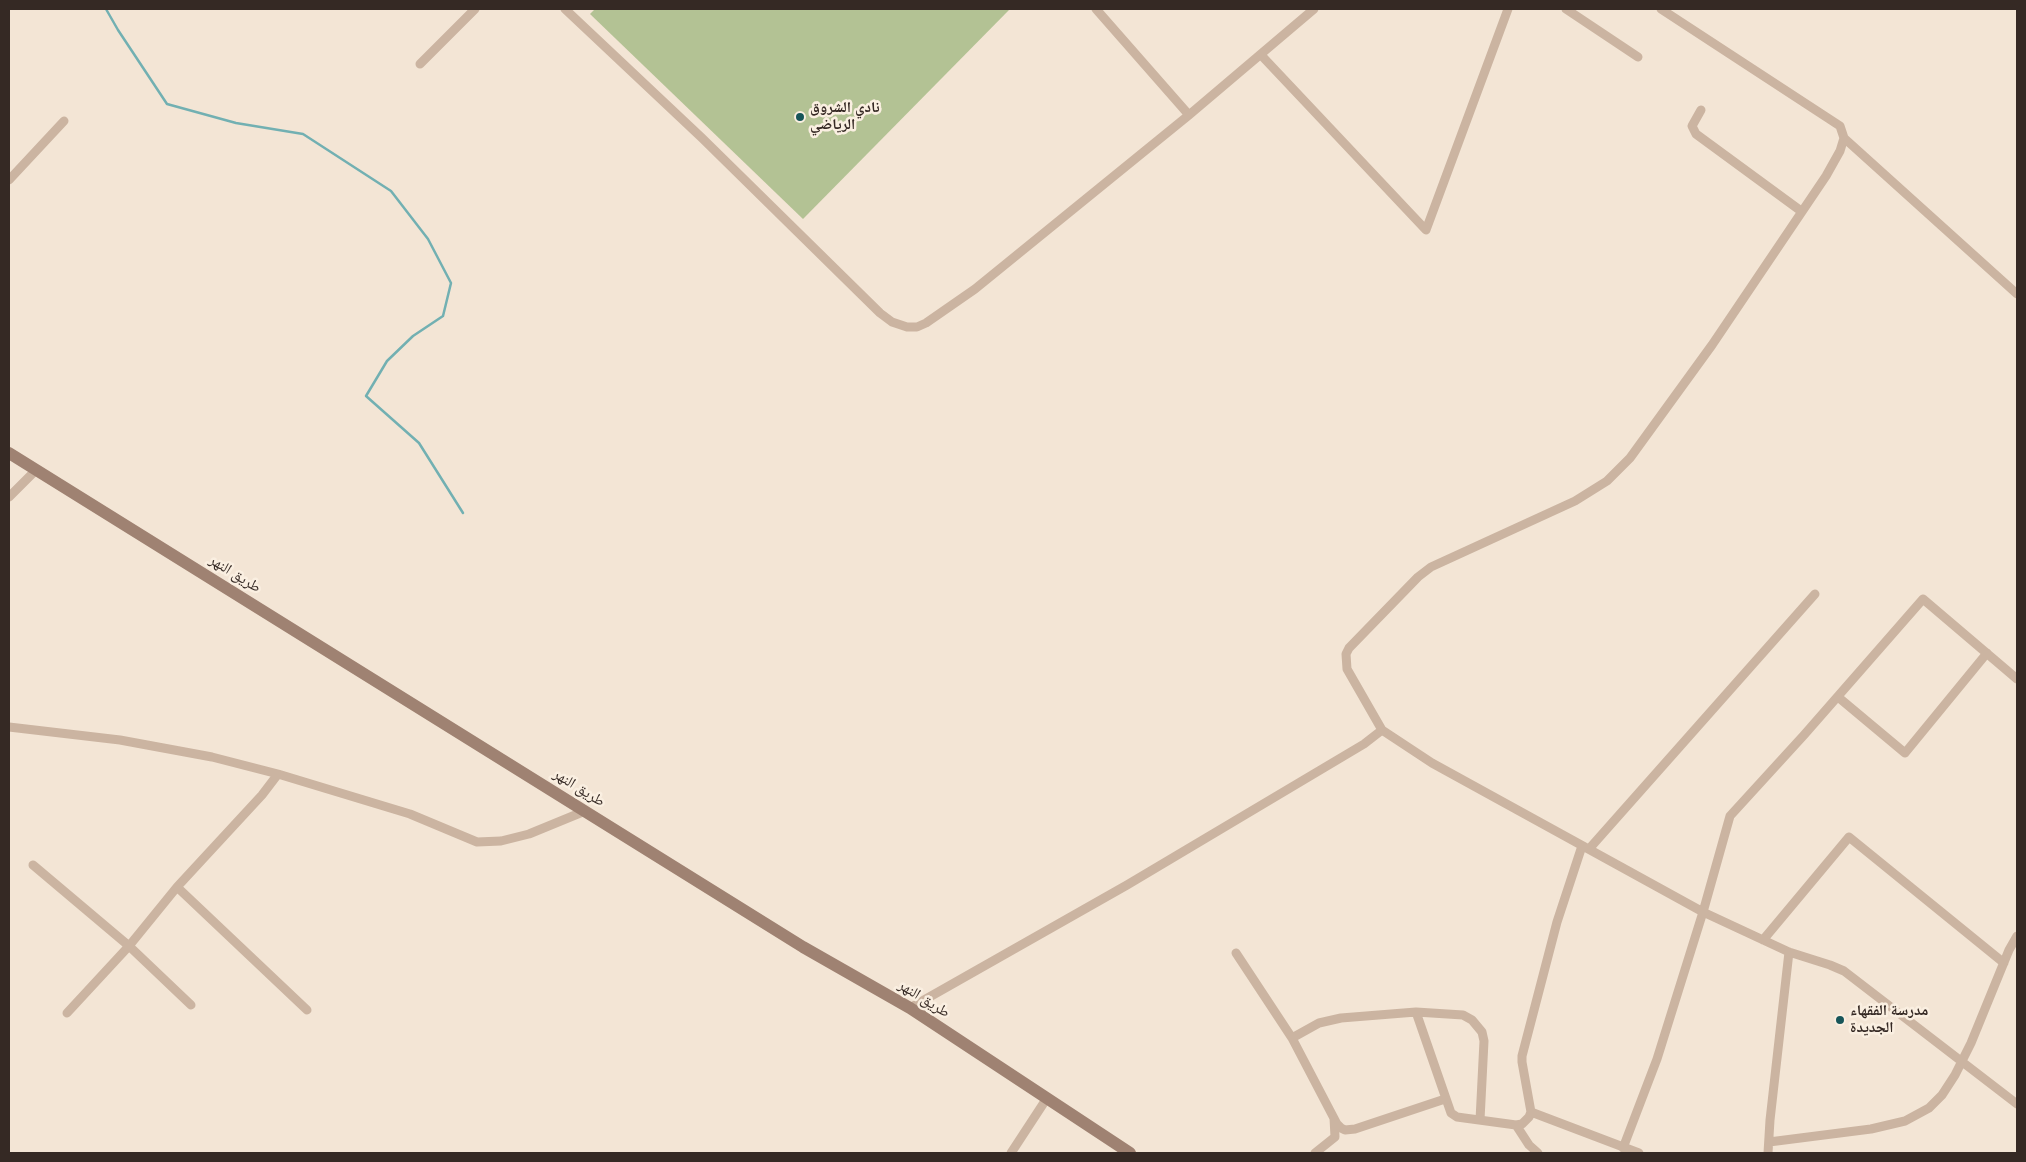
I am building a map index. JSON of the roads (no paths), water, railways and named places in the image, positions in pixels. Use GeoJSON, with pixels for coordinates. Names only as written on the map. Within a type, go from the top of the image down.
{"type":"FeatureCollection","features":[{"type":"Feature","properties":{"kind":"main road","name":"طريق النهر"},"geometry":{"type":"LineString","coordinates":[[9,453],[803,947],[910,1008],[1130,1153]]}},
{"type":"Feature","properties":{"kind":"street"},"geometry":{"type":"LineString","coordinates":[[420,64],[475,9]]}},
{"type":"Feature","properties":{"kind":"street"},"geometry":{"type":"LineString","coordinates":[[565,9],[702,138],[880,313],[892,322],[907,327],[917,327],[926,323],[975,289],[1189,115],[1314,9]]}},
{"type":"Feature","properties":{"kind":"street"},"geometry":{"type":"LineString","coordinates":[[1096,9],[1189,115]]}},
{"type":"Feature","properties":{"kind":"street"},"geometry":{"type":"LineString","coordinates":[[1260,55],[1426,230],[1508,9]]}},
{"type":"Feature","properties":{"kind":"street"},"geometry":{"type":"LineString","coordinates":[[1566,9],[1638,56]]}},
{"type":"Feature","properties":{"kind":"street"},"geometry":{"type":"LineString","coordinates":[[1661,9],[1840,126],[1844,138],[2017,294]]}},
{"type":"Feature","properties":{"kind":"street"},"geometry":{"type":"LineString","coordinates":[[1702,110],[1692,126],[1696,134],[1801,211]]}},
{"type":"Feature","properties":{"kind":"street"},"geometry":{"type":"LineString","coordinates":[[9,180],[64,121]]}},
{"type":"Feature","properties":{"kind":"street"},"geometry":{"type":"LineString","coordinates":[[1844,138],[1831,168],[1712,344],[1630,458],[1595,490],[1544,516],[1431,567],[1418,577],[1350,648],[1346,661],[1350,676],[1368,703],[1382,730],[1432,763],[1703,912],[1789,952],[1830,965],[1856,979],[2017,1104]]}},
{"type":"Feature","properties":{"kind":"street"},"geometry":{"type":"LineString","coordinates":[[9,497],[36,470]]}},
{"type":"Feature","properties":{"kind":"street"},"geometry":{"type":"LineString","coordinates":[[1416,1012],[1451,1113],[1457,1117],[1516,1125],[1526,1122],[1531,1112],[1522,1056],[1557,922],[1586,848],[1815,594]]}},
{"type":"Feature","properties":{"kind":"street"},"geometry":{"type":"LineString","coordinates":[[1623,1148],[1657,1058],[1703,912],[1730,816],[1838,697],[1923,599],[2017,679]]}},
{"type":"Feature","properties":{"kind":"street"},"geometry":{"type":"LineString","coordinates":[[1838,697],[1905,753],[1987,653]]}},
{"type":"Feature","properties":{"kind":"street"},"geometry":{"type":"LineString","coordinates":[[9,728],[120,740],[212,757],[278,774],[410,814],[477,842],[501,841],[529,834],[585,811]]}},
{"type":"Feature","properties":{"kind":"street"},"geometry":{"type":"LineString","coordinates":[[910,1008],[1127,885],[1364,744],[1382,730]]}},
{"type":"Feature","properties":{"kind":"street"},"geometry":{"type":"LineString","coordinates":[[67,1013],[128,946],[177,887],[262,796],[278,774]]}},
{"type":"Feature","properties":{"kind":"street"},"geometry":{"type":"LineString","coordinates":[[1763,940],[1849,837],[2004,963]]}},
{"type":"Feature","properties":{"kind":"street"},"geometry":{"type":"LineString","coordinates":[[33,865],[128,946],[191,1005]]}},
{"type":"Feature","properties":{"kind":"street"},"geometry":{"type":"LineString","coordinates":[[177,887],[307,1010]]}},
{"type":"Feature","properties":{"kind":"street"},"geometry":{"type":"LineString","coordinates":[[1769,1142],[1871,1129],[1905,1121],[1929,1108],[1942,1095],[1971,1043],[2017,936]]}},
{"type":"Feature","properties":{"kind":"street"},"geometry":{"type":"LineString","coordinates":[[1768,1153],[1789,952]]}},
{"type":"Feature","properties":{"kind":"street"},"geometry":{"type":"LineString","coordinates":[[1236,953],[1292,1038],[1341,1128],[1349,1130],[1445,1099]]}},
{"type":"Feature","properties":{"kind":"street"},"geometry":{"type":"LineString","coordinates":[[1292,1038],[1319,1023],[1335,1019],[1416,1012],[1463,1016],[1472,1020],[1478,1026],[1484,1041],[1480,1120]]}},
{"type":"Feature","properties":{"kind":"street"},"geometry":{"type":"LineString","coordinates":[[1011,1153],[1047,1098]]}},
{"type":"Feature","properties":{"kind":"street"},"geometry":{"type":"LineString","coordinates":[[1531,1112],[1639,1153]]}},
{"type":"Feature","properties":{"kind":"street"},"geometry":{"type":"LineString","coordinates":[[1315,1153],[1336,1137],[1334,1117]]}},
{"type":"Feature","properties":{"kind":"street"},"geometry":{"type":"LineString","coordinates":[[1516,1125],[1529,1145],[1538,1153]]}},
{"type":"Feature","properties":{"kind":"waterway"},"geometry":{"type":"LineString","coordinates":[[106,9],[167,104],[236,123],[303,134],[391,191],[428,239],[451,283],[443,316],[413,336],[387,361],[366,396],[419,443],[463,513]]}},
{"type":"Feature","properties":{"kind":"place","name":"نادي الشروق الرياضي"},"geometry":{"type":"Point","coordinates":[800,117]}},
{"type":"Feature","properties":{"kind":"place","name":"مدرسة الفقهاء الجديدة"},"geometry":{"type":"Point","coordinates":[1840,1020]}}]}
